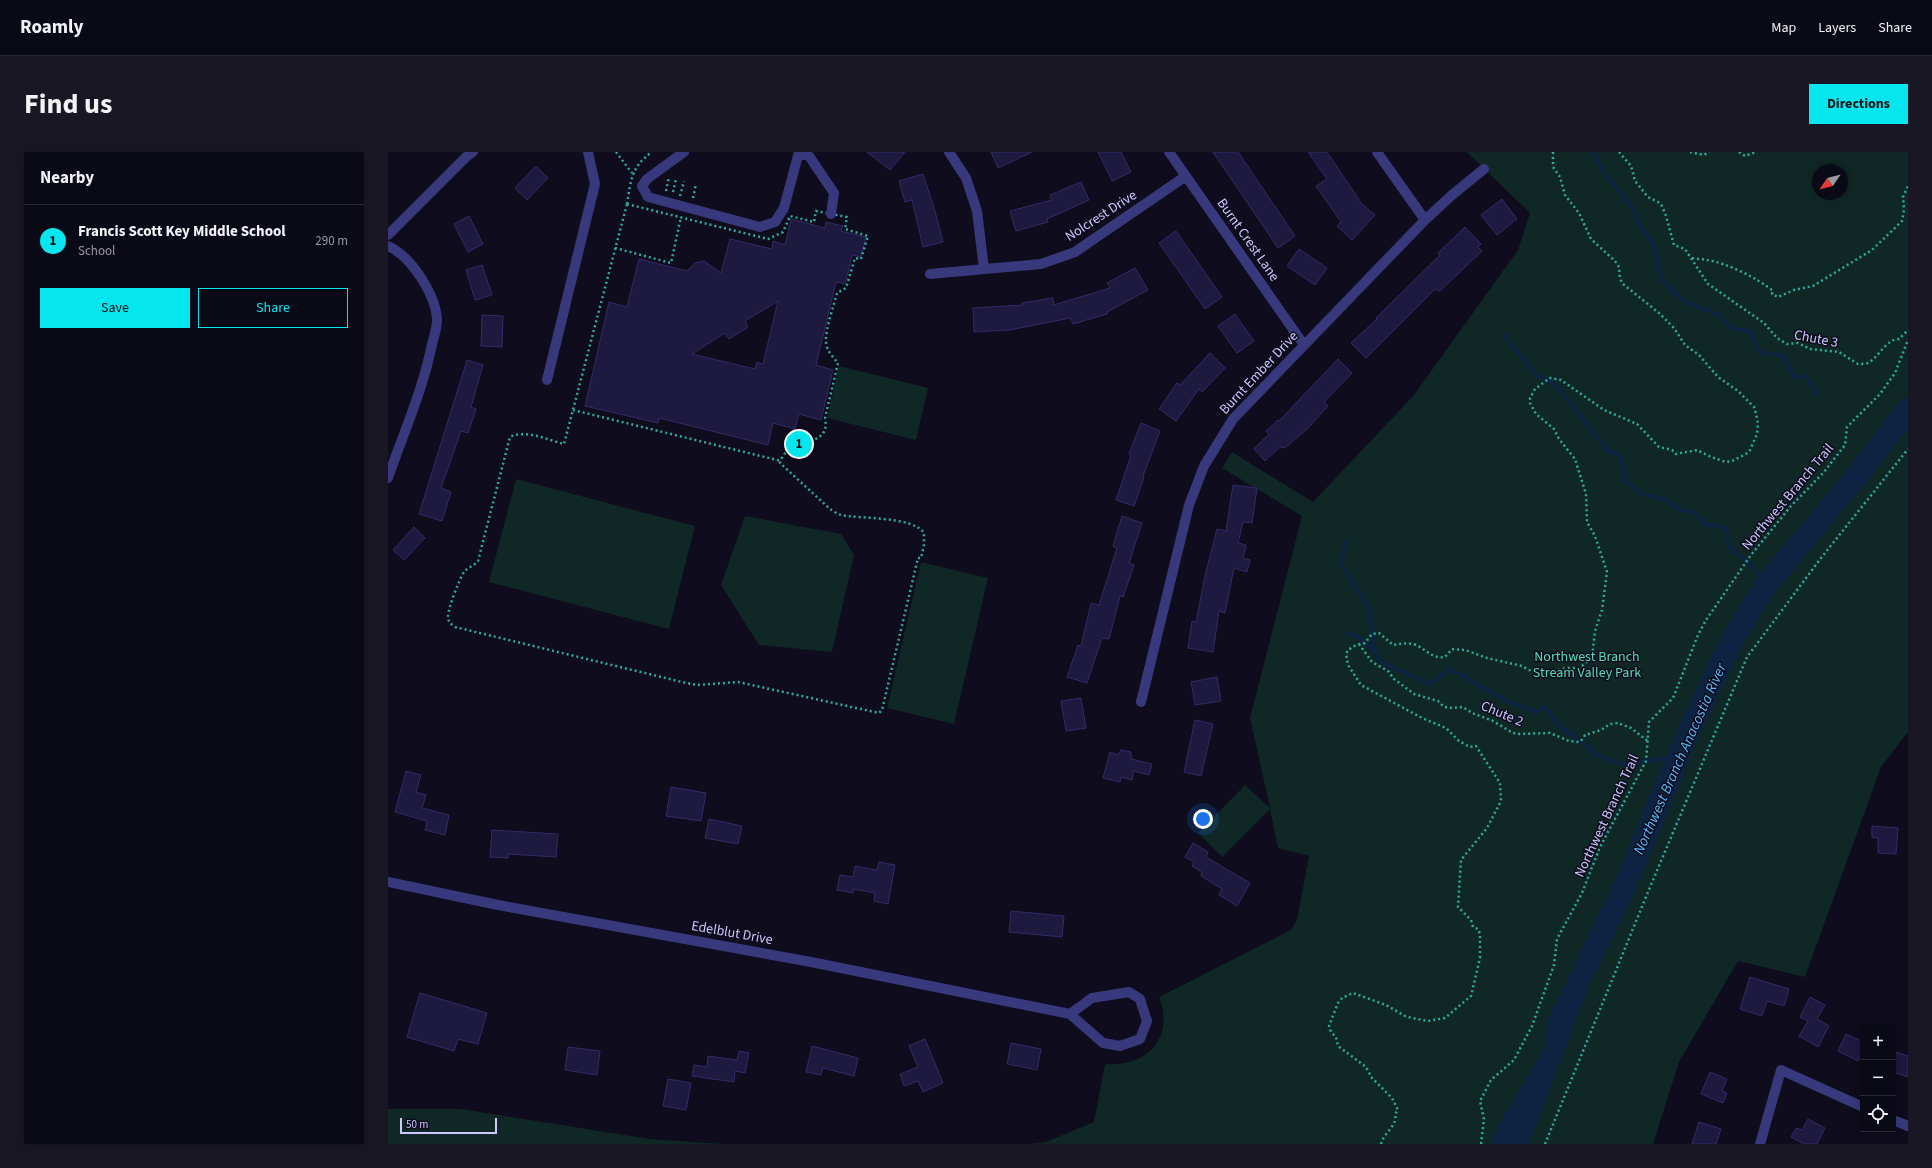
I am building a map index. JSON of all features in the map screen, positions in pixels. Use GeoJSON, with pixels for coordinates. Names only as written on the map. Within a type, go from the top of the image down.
{"type":"FeatureCollection","features":[{"type":"Feature","properties":{"kind":"street"},"geometry":{"type":"LineString","coordinates":[[388,235],[466,157],[473,152]]}},
{"type":"Feature","properties":{"kind":"street"},"geometry":{"type":"LineString","coordinates":[[547,380],[595,184],[588,152]]}},
{"type":"Feature","properties":{"kind":"street"},"geometry":{"type":"LineString","coordinates":[[684,152],[647,178],[642,186],[648,197],[760,227],[775,222],[784,208],[799,152],[809,156],[834,193],[831,214]]}},
{"type":"Feature","properties":{"kind":"street"},"geometry":{"type":"LineString","coordinates":[[949,152],[966,178],[978,211],[984,269]]}},
{"type":"Feature","properties":{"kind":"street","name":"Burnt Crest Lane"},"geometry":{"type":"LineString","coordinates":[[1169,152],[1304,345]]}},
{"type":"Feature","properties":{"kind":"street"},"geometry":{"type":"LineString","coordinates":[[1377,152],[1426,220]]}},
{"type":"Feature","properties":{"kind":"street","name":"Burnt Ember Drive"},"geometry":{"type":"LineString","coordinates":[[1141,702],[1189,505],[1204,466],[1234,419],[1426,220],[1452,195],[1484,169]]}},
{"type":"Feature","properties":{"kind":"street","name":"Nolcrest Drive"},"geometry":{"type":"LineString","coordinates":[[930,274],[1041,264],[1075,252],[1186,176]]}},
{"type":"Feature","properties":{"kind":"street"},"geometry":{"type":"LineString","coordinates":[[388,246],[397,250],[415,268],[429,292],[437,320],[428,364],[388,478]]}},
{"type":"Feature","properties":{"kind":"street","name":"Edelblut Drive"},"geometry":{"type":"LineString","coordinates":[[388,882],[512,907],[811,962],[1070,1014],[1103,1043],[1120,1046],[1140,1039],[1147,1021],[1140,999],[1128,992],[1092,998],[1070,1014]]}},
{"type":"Feature","properties":{"kind":"street"},"geometry":{"type":"LineString","coordinates":[[1760,1144],[1781,1070],[1860,1106]]}},
{"type":"Feature","properties":{"kind":"street"},"geometry":{"type":"LineString","coordinates":[[1896,1121],[1908,1126]]}},
{"type":"Feature","properties":{"kind":"path"},"geometry":{"type":"LineString","coordinates":[[616,152],[632,173]]}},
{"type":"Feature","properties":{"kind":"path"},"geometry":{"type":"LineString","coordinates":[[1381,1144],[1382,1138],[1395,1124],[1395,1114],[1398,1110],[1392,1098],[1383,1092],[1366,1067],[1338,1046],[1336,1036],[1331,1032],[1329,1026],[1338,1003],[1342,998],[1353,993],[1386,1004],[1405,1016],[1428,1021],[1445,1018],[1471,996],[1480,958],[1480,934],[1478,928],[1473,927],[1471,920],[1458,907],[1461,860],[1487,828],[1496,812],[1501,801],[1500,783],[1481,756],[1480,750],[1476,746],[1470,747],[1459,741],[1446,728],[1422,718],[1361,685],[1348,665],[1346,654],[1348,650],[1359,643],[1365,643],[1372,634],[1378,633],[1393,645],[1415,645],[1429,654],[1439,658],[1445,657],[1452,649],[1465,650],[1487,658],[1522,666],[1531,671],[1540,673],[1568,668],[1580,668],[1589,661],[1593,649],[1597,621],[1602,610],[1607,572],[1595,536],[1587,522],[1586,494],[1574,459],[1559,439],[1554,429],[1532,410],[1530,398],[1535,389],[1550,378],[1560,380],[1604,410],[1637,424],[1659,447],[1672,450],[1676,454],[1697,450],[1726,462],[1732,461],[1746,454],[1750,450],[1757,434],[1758,424],[1756,413],[1750,403],[1730,383],[1718,377],[1699,355],[1685,345],[1674,328],[1662,316],[1623,284],[1620,279],[1619,267],[1615,261],[1591,239],[1579,213],[1565,195],[1560,177],[1553,168],[1553,152]]}},
{"type":"Feature","properties":{"kind":"path"},"geometry":{"type":"LineString","coordinates":[[1619,152],[1631,166],[1636,181],[1648,197],[1658,202],[1662,206],[1674,245],[1685,249],[1691,258],[1708,260],[1738,271],[1767,286],[1773,291],[1772,294],[1778,296],[1794,290],[1813,286],[1872,250],[1902,221],[1904,210],[1903,197],[1908,186]]}},
{"type":"Feature","properties":{"kind":"path"},"geometry":{"type":"LineString","coordinates":[[1690,152],[1704,155],[1709,152]]}},
{"type":"Feature","properties":{"kind":"path"},"geometry":{"type":"LineString","coordinates":[[1739,152],[1745,156],[1756,152]]}},
{"type":"Feature","properties":{"kind":"path"},"geometry":{"type":"LineString","coordinates":[[665,195],[669,177]]}},
{"type":"Feature","properties":{"kind":"path"},"geometry":{"type":"LineString","coordinates":[[672,197],[676,179]]}},
{"type":"Feature","properties":{"kind":"path"},"geometry":{"type":"LineString","coordinates":[[680,199],[684,181]]}},
{"type":"Feature","properties":{"kind":"path"},"geometry":{"type":"LineString","coordinates":[[692,202],[696,184]]}},
{"type":"Feature","properties":{"kind":"path"},"geometry":{"type":"LineString","coordinates":[[627,204],[750,236],[768,239],[783,232],[790,216],[814,222],[816,211],[831,214],[847,217],[845,230],[868,236],[861,259],[855,258],[846,288],[837,293],[827,334],[826,342],[828,348],[838,363],[826,418],[827,423],[820,437],[810,442],[796,445],[784,455],[780,463],[830,509],[839,514],[854,517],[875,517],[918,526],[924,533],[924,545],[921,558],[918,558],[882,710],[879,713],[738,682],[711,685],[692,684],[455,627],[450,623],[448,618],[449,611],[461,576],[478,561],[510,437],[516,434],[525,434],[564,444],[627,204]]}},
{"type":"Feature","properties":{"kind":"path"},"geometry":{"type":"LineString","coordinates":[[615,248],[671,263],[681,217]]}},
{"type":"Feature","properties":{"kind":"path","name":"Chute 3"},"geometry":{"type":"LineString","coordinates":[[1691,258],[1708,284],[1764,323],[1777,338],[1787,344],[1798,343],[1810,349],[1840,352],[1858,364],[1868,362],[1886,347],[1888,342],[1893,339],[1900,339],[1908,330]]}},
{"type":"Feature","properties":{"kind":"path","name":"Northwest Branch Trail"},"geometry":{"type":"LineString","coordinates":[[1480,1144],[1484,1119],[1480,1101],[1492,1080],[1514,1060],[1532,1026],[1554,965],[1557,939],[1582,893],[1600,847],[1646,761],[1649,742],[1649,722],[1673,698],[1698,635],[1706,620],[1751,555],[1791,506],[1824,472],[1845,445],[1847,427],[1880,394],[1895,373],[1908,340]]}},
{"type":"Feature","properties":{"kind":"path"},"geometry":{"type":"LineString","coordinates":[[573,410],[781,461]]}},
{"type":"Feature","properties":{"kind":"path"},"geometry":{"type":"LineString","coordinates":[[1545,1144],[1648,892],[1747,657],[1821,558],[1908,449]]}},
{"type":"Feature","properties":{"kind":"path","name":"Chute 2"},"geometry":{"type":"LineString","coordinates":[[1359,643],[1372,662],[1388,671],[1394,679],[1414,694],[1438,701],[1444,707],[1463,707],[1472,713],[1493,721],[1513,733],[1550,733],[1569,741],[1580,742],[1585,734],[1601,730],[1610,724],[1618,723],[1631,728],[1649,742]]}},
{"type":"Feature","properties":{"kind":"green space","name":"Northwest Branch Stream Valley Park"},"geometry":{"type":"Polygon","coordinates":[[[1467,152],[1908,152],[1908,732],[1881,767],[1805,977],[1738,961],[1679,1062],[1653,1144],[1028,1144],[1046,1142],[1094,1122],[1105,1064],[1120,1064],[1133,1061],[1145,1055],[1154,1047],[1160,1037],[1163,1025],[1163,1012],[1159,997],[1291,930],[1297,920],[1309,856],[1278,848],[1270,809],[1222,857],[1198,833],[1245,785],[1270,808],[1250,718],[1302,516],[1222,468],[1232,452],[1313,502],[1414,395],[1518,250],[1530,213],[1467,152]]]}},
{"type":"Feature","properties":{"kind":"green space"},"geometry":{"type":"Polygon","coordinates":[[[839,366],[928,388],[916,440],[827,418],[839,366]]]}},
{"type":"Feature","properties":{"kind":"green space"},"geometry":{"type":"Polygon","coordinates":[[[516,479],[695,526],[669,629],[489,582],[516,479]]]}},
{"type":"Feature","properties":{"kind":"green space"},"geometry":{"type":"Polygon","coordinates":[[[745,516],[841,534],[854,555],[832,652],[759,645],[721,585],[745,516]]]}},
{"type":"Feature","properties":{"kind":"green space"},"geometry":{"type":"Polygon","coordinates":[[[921,562],[988,578],[954,724],[887,708],[921,562]]]}},
{"type":"Feature","properties":{"kind":"green space"},"geometry":{"type":"Polygon","coordinates":[[[388,1109],[461,1109],[650,1139],[722,1144],[388,1144],[388,1109]]]}},
{"type":"Feature","properties":{"kind":"water"},"geometry":{"type":"Polygon","coordinates":[[[1598,918],[1598,963],[1529,1144],[1490,1144],[1495,1131],[1545,1046],[1547,1021],[1598,918]]]}},
{"type":"Feature","properties":{"kind":"building"},"geometry":{"type":"Polygon","coordinates":[[[867,152],[905,152],[890,170],[867,152]]]}},
{"type":"Feature","properties":{"kind":"building"},"geometry":{"type":"Polygon","coordinates":[[[991,152],[1032,152],[998,168],[991,152]]]}},
{"type":"Feature","properties":{"kind":"building"},"geometry":{"type":"Polygon","coordinates":[[[1098,152],[1121,152],[1131,172],[1112,181],[1098,152]]]}},
{"type":"Feature","properties":{"kind":"building"},"geometry":{"type":"Polygon","coordinates":[[[1213,152],[1238,152],[1295,236],[1278,248],[1213,152]]]}},
{"type":"Feature","properties":{"kind":"building"},"geometry":{"type":"Polygon","coordinates":[[[1308,152],[1327,152],[1362,204],[1375,215],[1352,240],[1337,226],[1341,222],[1316,186],[1327,179],[1308,152]]]}},
{"type":"Feature","properties":{"kind":"building"},"geometry":{"type":"Polygon","coordinates":[[[536,166],[548,178],[527,200],[515,188],[536,166]]]}},
{"type":"Feature","properties":{"kind":"building"},"geometry":{"type":"Polygon","coordinates":[[[923,174],[943,242],[923,247],[912,200],[905,202],[899,181],[923,174]]]}},
{"type":"Feature","properties":{"kind":"building"},"geometry":{"type":"Polygon","coordinates":[[[1081,182],[1089,200],[1047,219],[1048,222],[1016,231],[1010,211],[1052,200],[1050,195],[1081,182]]]}},
{"type":"Feature","properties":{"kind":"building"},"geometry":{"type":"Polygon","coordinates":[[[1502,199],[1517,219],[1497,235],[1481,215],[1502,199]]]}},
{"type":"Feature","properties":{"kind":"building"},"geometry":{"type":"Polygon","coordinates":[[[469,216],[483,244],[468,252],[454,224],[469,216]]]}},
{"type":"Feature","properties":{"kind":"building"},"geometry":{"type":"Polygon","coordinates":[[[791,219],[825,228],[826,222],[843,226],[841,231],[866,237],[861,257],[852,255],[845,284],[836,282],[816,365],[833,370],[821,420],[799,414],[795,429],[773,423],[768,445],[659,418],[658,423],[585,406],[609,302],[627,307],[639,259],[687,271],[695,263],[704,261],[721,273],[730,239],[772,249],[773,241],[785,245],[791,219]],[[778,301],[745,321],[748,327],[729,339],[725,333],[692,354],[755,369],[757,362],[763,364],[778,301]]]}},
{"type":"Feature","properties":{"kind":"building"},"geometry":{"type":"Polygon","coordinates":[[[1465,227],[1481,244],[1478,247],[1482,251],[1440,291],[1435,289],[1366,358],[1351,343],[1377,319],[1376,318],[1440,255],[1438,253],[1465,227]]]}},
{"type":"Feature","properties":{"kind":"building"},"geometry":{"type":"Polygon","coordinates":[[[1176,231],[1222,297],[1205,309],[1159,243],[1176,231]]]}},
{"type":"Feature","properties":{"kind":"building"},"geometry":{"type":"Polygon","coordinates":[[[1299,249],[1327,268],[1315,285],[1287,266],[1299,249]]]}},
{"type":"Feature","properties":{"kind":"building"},"geometry":{"type":"Polygon","coordinates":[[[482,265],[492,295],[475,300],[466,270],[482,265]]]}},
{"type":"Feature","properties":{"kind":"building"},"geometry":{"type":"Polygon","coordinates":[[[1135,268],[1148,290],[1107,312],[1107,314],[1073,324],[1071,318],[1009,330],[974,332],[973,308],[1023,305],[1022,303],[1053,298],[1054,305],[1110,288],[1107,283],[1135,268]]]}},
{"type":"Feature","properties":{"kind":"building"},"geometry":{"type":"Polygon","coordinates":[[[1235,314],[1254,341],[1237,353],[1218,326],[1235,314]]]}},
{"type":"Feature","properties":{"kind":"building"},"geometry":{"type":"Polygon","coordinates":[[[482,315],[503,316],[502,347],[481,346],[482,315]]]}},
{"type":"Feature","properties":{"kind":"building"},"geometry":{"type":"Polygon","coordinates":[[[1210,353],[1225,368],[1202,392],[1199,389],[1176,421],[1159,409],[1177,383],[1180,385],[1210,353]]]}},
{"type":"Feature","properties":{"kind":"building"},"geometry":{"type":"Polygon","coordinates":[[[1338,359],[1352,373],[1324,402],[1328,406],[1308,428],[1285,448],[1280,447],[1265,461],[1254,449],[1269,434],[1266,431],[1278,420],[1279,421],[1338,359]]]}},
{"type":"Feature","properties":{"kind":"building"},"geometry":{"type":"Polygon","coordinates":[[[467,360],[483,365],[471,407],[476,409],[468,433],[461,431],[441,488],[451,492],[442,521],[419,514],[467,360]]]}},
{"type":"Feature","properties":{"kind":"building"},"geometry":{"type":"Polygon","coordinates":[[[1141,423],[1160,431],[1143,476],[1144,477],[1134,506],[1116,500],[1131,455],[1129,454],[1141,423]]]}},
{"type":"Feature","properties":{"kind":"building"},"geometry":{"type":"Polygon","coordinates":[[[1233,485],[1257,488],[1252,523],[1243,522],[1238,543],[1246,545],[1243,558],[1250,560],[1247,572],[1234,568],[1225,613],[1219,611],[1213,652],[1188,648],[1192,621],[1196,622],[1205,576],[1217,529],[1226,531],[1233,485]]]}},
{"type":"Feature","properties":{"kind":"building"},"geometry":{"type":"Polygon","coordinates":[[[1122,516],[1142,523],[1129,563],[1134,565],[1123,597],[1120,596],[1109,639],[1102,638],[1087,683],[1067,677],[1078,645],[1081,646],[1091,603],[1099,605],[1117,548],[1113,546],[1122,516]]]}},
{"type":"Feature","properties":{"kind":"building"},"geometry":{"type":"Polygon","coordinates":[[[414,527],[425,538],[404,560],[393,550],[414,527]]]}},
{"type":"Feature","properties":{"kind":"building"},"geometry":{"type":"Polygon","coordinates":[[[1217,677],[1221,701],[1195,705],[1191,682],[1217,677]]]}},
{"type":"Feature","properties":{"kind":"building"},"geometry":{"type":"Polygon","coordinates":[[[1081,698],[1086,728],[1066,731],[1061,701],[1081,698]]]}},
{"type":"Feature","properties":{"kind":"building"},"geometry":{"type":"Polygon","coordinates":[[[1195,720],[1213,724],[1201,776],[1184,772],[1195,720]]]}},
{"type":"Feature","properties":{"kind":"building"},"geometry":{"type":"Polygon","coordinates":[[[1121,750],[1131,752],[1131,759],[1152,764],[1149,775],[1134,771],[1132,780],[1121,777],[1120,782],[1103,778],[1110,752],[1118,755],[1121,750]]]}},
{"type":"Feature","properties":{"kind":"building"},"geometry":{"type":"Polygon","coordinates":[[[406,771],[421,775],[416,792],[426,795],[422,808],[449,815],[445,835],[425,830],[427,821],[395,812],[406,771]]]}},
{"type":"Feature","properties":{"kind":"building"},"geometry":{"type":"Polygon","coordinates":[[[671,787],[706,793],[701,821],[666,816],[671,787]]]}},
{"type":"Feature","properties":{"kind":"building"},"geometry":{"type":"Polygon","coordinates":[[[709,819],[742,826],[738,844],[705,838],[709,819]]]}},
{"type":"Feature","properties":{"kind":"building"},"geometry":{"type":"Polygon","coordinates":[[[1872,826],[1898,828],[1896,854],[1878,853],[1878,838],[1872,837],[1872,826]]]}},
{"type":"Feature","properties":{"kind":"building"},"geometry":{"type":"Polygon","coordinates":[[[492,830],[558,834],[556,857],[508,854],[508,858],[490,857],[492,830]]]}},
{"type":"Feature","properties":{"kind":"building"},"geometry":{"type":"Polygon","coordinates":[[[1193,843],[1208,852],[1206,857],[1250,883],[1237,906],[1219,895],[1222,889],[1201,876],[1202,872],[1192,866],[1194,862],[1185,857],[1193,843]]]}},
{"type":"Feature","properties":{"kind":"building"},"geometry":{"type":"Polygon","coordinates":[[[879,862],[895,865],[888,904],[874,901],[875,893],[853,889],[853,893],[837,890],[840,875],[853,877],[855,866],[877,870],[879,862]]]}},
{"type":"Feature","properties":{"kind":"building"},"geometry":{"type":"Polygon","coordinates":[[[1011,911],[1064,916],[1062,937],[1009,932],[1011,911]]]}},
{"type":"Feature","properties":{"kind":"building"},"geometry":{"type":"Polygon","coordinates":[[[1750,977],[1789,989],[1784,1006],[1767,1001],[1762,1016],[1740,1009],[1750,977]]]}},
{"type":"Feature","properties":{"kind":"building"},"geometry":{"type":"Polygon","coordinates":[[[420,993],[487,1013],[478,1044],[458,1039],[454,1051],[407,1037],[420,993]]]}},
{"type":"Feature","properties":{"kind":"building"},"geometry":{"type":"Polygon","coordinates":[[[1810,997],[1825,1005],[1817,1019],[1829,1026],[1818,1047],[1799,1036],[1808,1021],[1800,1017],[1810,997]]]}},
{"type":"Feature","properties":{"kind":"building"},"geometry":{"type":"Polygon","coordinates":[[[1846,1034],[1860,1041],[1860,1058],[1858,1061],[1838,1051],[1846,1034]]]}},
{"type":"Feature","properties":{"kind":"building"},"geometry":{"type":"Polygon","coordinates":[[[925,1039],[943,1083],[923,1092],[918,1081],[904,1086],[900,1074],[918,1067],[909,1046],[925,1039]]]}},
{"type":"Feature","properties":{"kind":"building"},"geometry":{"type":"Polygon","coordinates":[[[1011,1043],[1041,1049],[1037,1070],[1007,1064],[1011,1043]]]}},
{"type":"Feature","properties":{"kind":"building"},"geometry":{"type":"Polygon","coordinates":[[[812,1046],[858,1058],[854,1076],[823,1068],[821,1075],[806,1072],[812,1046]]]}},
{"type":"Feature","properties":{"kind":"building"},"geometry":{"type":"Polygon","coordinates":[[[568,1047],[600,1051],[597,1075],[565,1070],[568,1047]]]}},
{"type":"Feature","properties":{"kind":"building"},"geometry":{"type":"Polygon","coordinates":[[[739,1051],[749,1053],[745,1073],[735,1071],[734,1082],[692,1076],[694,1065],[707,1067],[708,1056],[737,1060],[739,1051]]]}},
{"type":"Feature","properties":{"kind":"building"},"geometry":{"type":"Polygon","coordinates":[[[1897,1052],[1908,1056],[1908,1077],[1896,1073],[1897,1052]]]}},
{"type":"Feature","properties":{"kind":"building"},"geometry":{"type":"Polygon","coordinates":[[[1710,1072],[1727,1079],[1722,1091],[1727,1093],[1723,1103],[1701,1094],[1710,1072]]]}},
{"type":"Feature","properties":{"kind":"building"},"geometry":{"type":"Polygon","coordinates":[[[668,1079],[691,1083],[686,1110],[663,1106],[668,1079]]]}},
{"type":"Feature","properties":{"kind":"building"},"geometry":{"type":"Polygon","coordinates":[[[1808,1119],[1825,1128],[1817,1144],[1804,1144],[1791,1137],[1796,1128],[1802,1130],[1808,1119]]]}},
{"type":"Feature","properties":{"kind":"building"},"geometry":{"type":"Polygon","coordinates":[[[1699,1122],[1721,1129],[1716,1144],[1692,1144],[1699,1122]]]}},
{"type":"Feature","properties":{"kind":"waterway"},"geometry":{"type":"LineString","coordinates":[[1594,152],[1601,168],[1633,209],[1639,224],[1653,244],[1661,279],[1684,301],[1719,315],[1731,328],[1750,332],[1760,353],[1783,355],[1794,377],[1805,376],[1818,394]]}},
{"type":"Feature","properties":{"kind":"waterway"},"geometry":{"type":"LineString","coordinates":[[1504,335],[1536,375],[1557,386],[1607,450],[1620,456],[1626,482],[1642,494],[1666,500],[1680,510],[1693,511],[1705,524],[1726,528],[1729,547],[1754,568],[1766,585]]}},
{"type":"Feature","properties":{"kind":"waterway","name":"Northwest Branch Anacostia River"},"geometry":{"type":"LineString","coordinates":[[1585,969],[1628,879],[1689,731],[1732,640],[1766,585],[1857,476],[1908,409]]}},
{"type":"Feature","properties":{"kind":"waterway"},"geometry":{"type":"LineString","coordinates":[[1346,541],[1341,564],[1369,608],[1375,652],[1379,661],[1430,684],[1450,669],[1507,701],[1537,712],[1546,707],[1559,726],[1581,741],[1595,754],[1619,764],[1678,757]]}},
{"type":"Feature","properties":{"kind":"waterway"},"geometry":{"type":"LineString","coordinates":[[1346,634],[1357,636],[1375,652]]}},
{"type":"Feature","properties":{"kind":"place","name":"Francis Scott Key Middle School"},"geometry":{"type":"Point","coordinates":[799,444]}}]}
